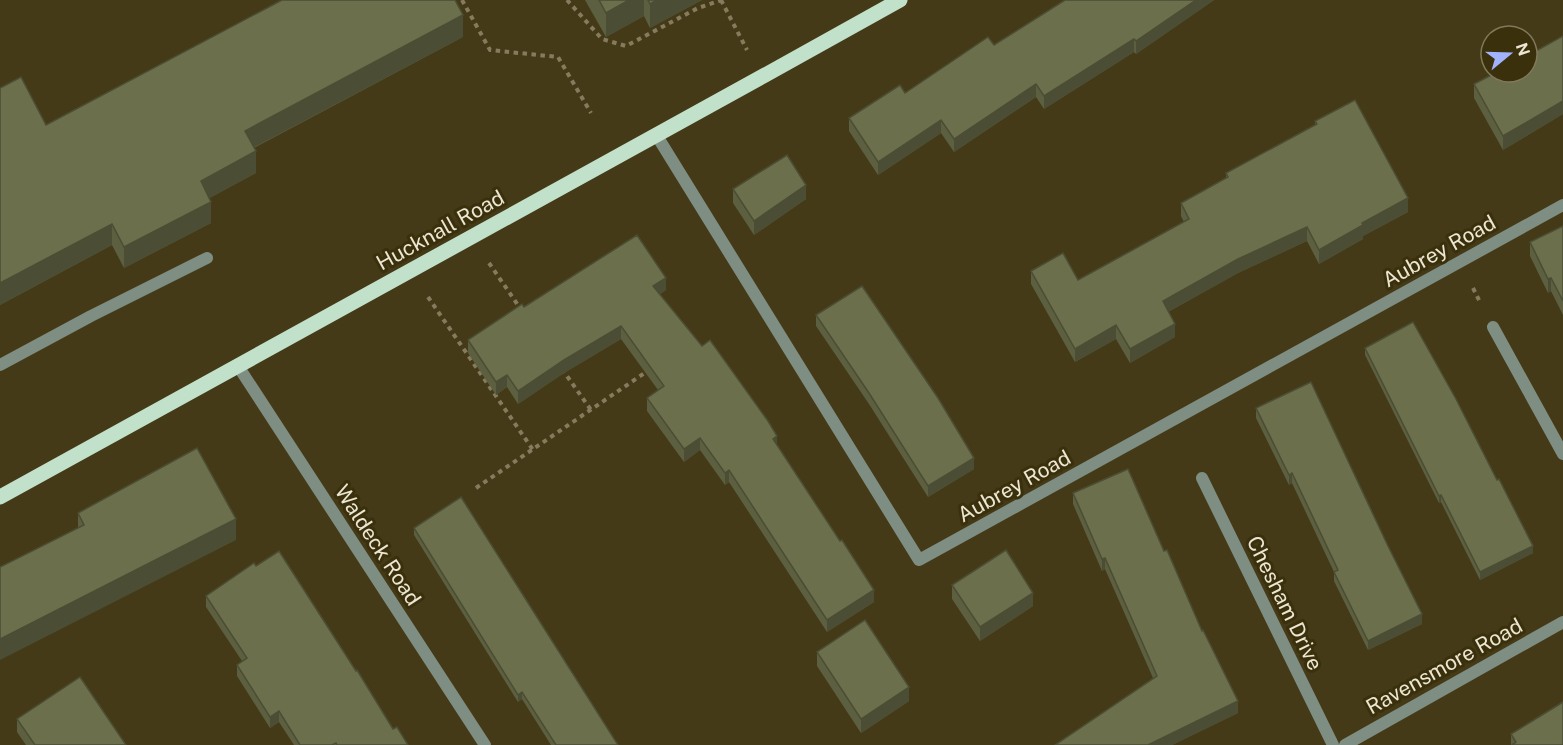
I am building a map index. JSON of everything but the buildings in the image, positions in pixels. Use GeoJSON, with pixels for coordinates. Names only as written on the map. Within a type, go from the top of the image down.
{"type":"FeatureCollection","features":[{"type":"Feature","properties":{"kind":"main road","name":"Hucknall Road"},"geometry":{"type":"LineString","coordinates":[[0,497],[900,0]]}},
{"type":"Feature","properties":{"kind":"street","name":"Aubrey Road"},"geometry":{"type":"LineString","coordinates":[[657,136],[919,560],[1563,205]]}},
{"type":"Feature","properties":{"kind":"street"},"geometry":{"type":"LineString","coordinates":[[0,365],[207,258]]}},
{"type":"Feature","properties":{"kind":"street"},"geometry":{"type":"LineString","coordinates":[[1493,327],[1563,454]]}},
{"type":"Feature","properties":{"kind":"street","name":"Waldeck Road"},"geometry":{"type":"LineString","coordinates":[[238,366],[485,745]]}},
{"type":"Feature","properties":{"kind":"street","name":"Chesham Drive"},"geometry":{"type":"LineString","coordinates":[[1202,478],[1333,745]]}},
{"type":"Feature","properties":{"kind":"street","name":"Ravensmore Road"},"geometry":{"type":"LineString","coordinates":[[1345,745],[1563,622]]}},
{"type":"Feature","properties":{"kind":"path"},"geometry":{"type":"LineString","coordinates":[[462,0],[489,50],[558,57],[591,113]]}},
{"type":"Feature","properties":{"kind":"path"},"geometry":{"type":"LineString","coordinates":[[567,0],[602,39],[626,46],[698,8],[721,0],[762,78]]}},
{"type":"Feature","properties":{"kind":"path"},"geometry":{"type":"LineString","coordinates":[[471,236],[524,314]]}},
{"type":"Feature","properties":{"kind":"path"},"geometry":{"type":"LineString","coordinates":[[1460,262],[1493,327]]}},
{"type":"Feature","properties":{"kind":"path"},"geometry":{"type":"LineString","coordinates":[[410,270],[533,450]]}},
{"type":"Feature","properties":{"kind":"path"},"geometry":{"type":"LineString","coordinates":[[557,362],[591,410]]}},
{"type":"Feature","properties":{"kind":"path"},"geometry":{"type":"LineString","coordinates":[[476,488],[649,370]]}}]}
